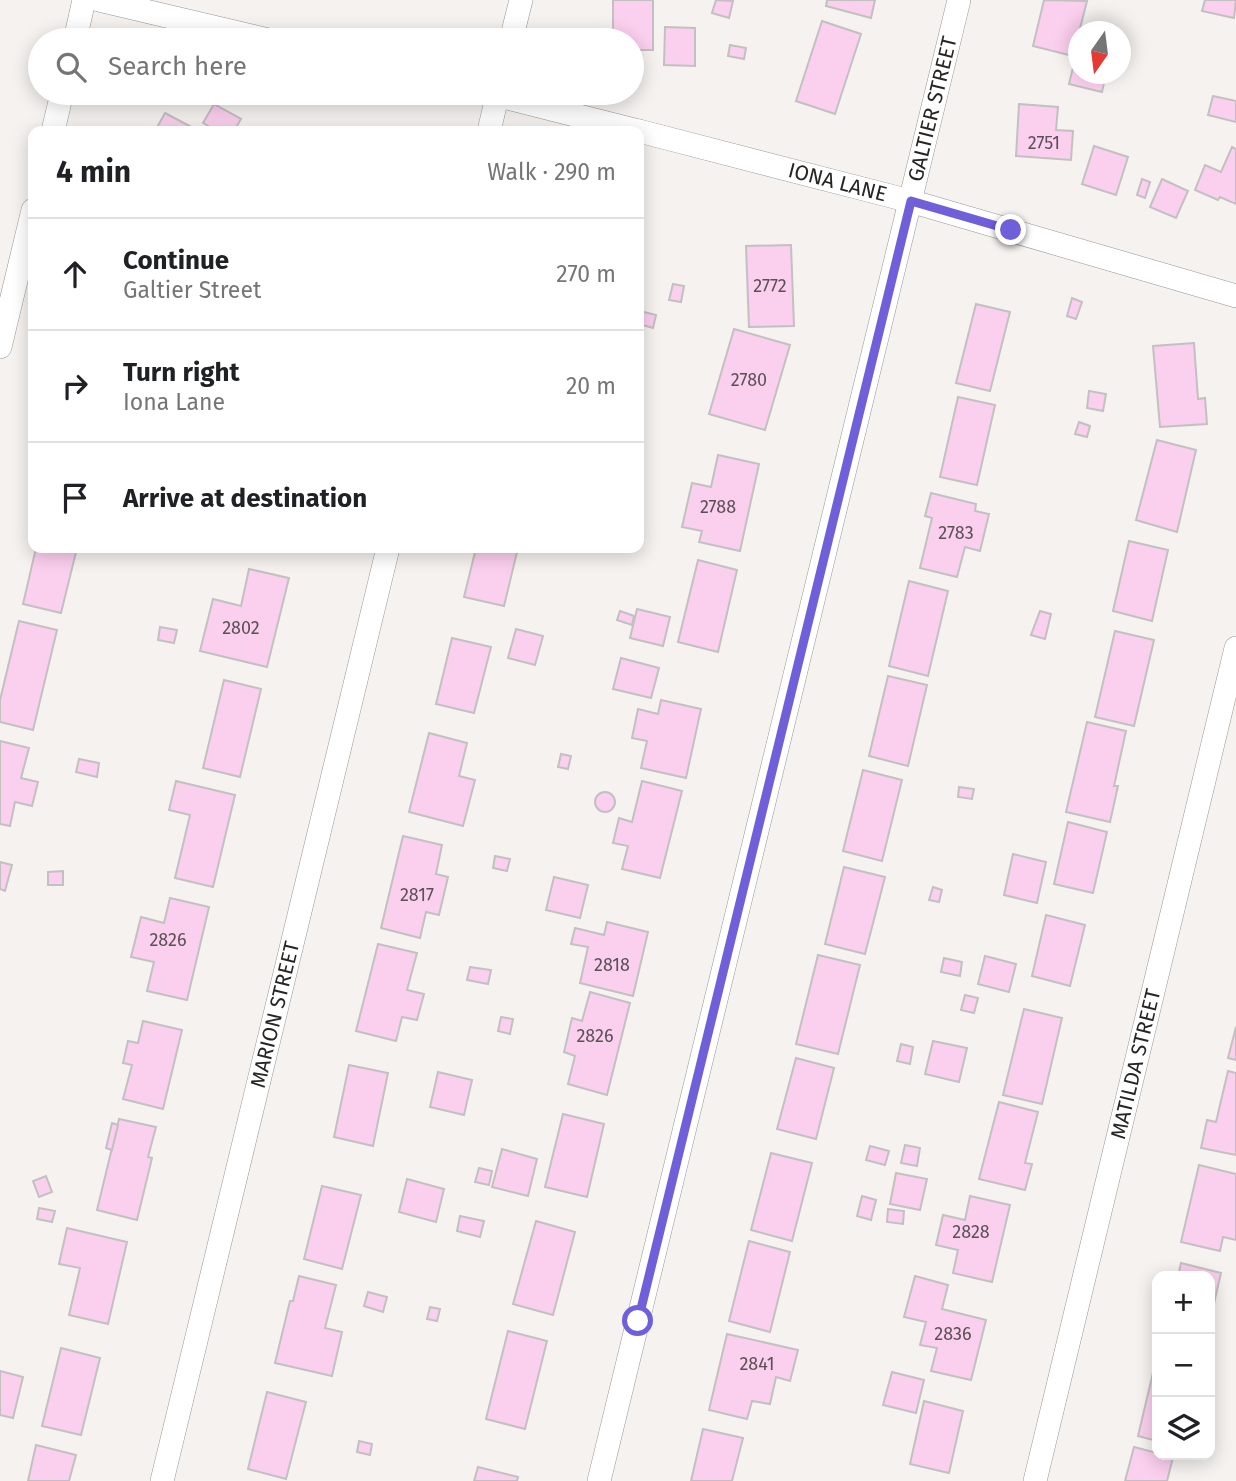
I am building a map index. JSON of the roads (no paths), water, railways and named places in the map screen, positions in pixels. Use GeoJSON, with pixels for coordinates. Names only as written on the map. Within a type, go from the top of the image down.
{"type":"FeatureCollection","features":[{"type":"Feature","properties":{"kind":"street"},"geometry":{"type":"LineString","coordinates":[[78,28],[84,0]]}},
{"type":"Feature","properties":{"kind":"street"},"geometry":{"type":"LineString","coordinates":[[99,0],[217,28]]}},
{"type":"Feature","properties":{"kind":"street"},"geometry":{"type":"LineString","coordinates":[[514,28],[521,0]]}},
{"type":"Feature","properties":{"kind":"street","name":"GALTIER STREET"},"geometry":{"type":"LineString","coordinates":[[599,1481],[959,0]]}},
{"type":"Feature","properties":{"kind":"street"},"geometry":{"type":"LineString","coordinates":[[53,126],[59,105]]}},
{"type":"Feature","properties":{"kind":"street"},"geometry":{"type":"LineString","coordinates":[[490,126],[493,105]]}},
{"type":"Feature","properties":{"kind":"street","name":"IONA LANE"},"geometry":{"type":"LineString","coordinates":[[537,105],[619,126]]}},
{"type":"Feature","properties":{"kind":"street","name":"IONA LANE"},"geometry":{"type":"LineString","coordinates":[[644,133],[911,201],[1236,296]]}},
{"type":"Feature","properties":{"kind":"street"},"geometry":{"type":"LineString","coordinates":[[0,347],[28,232]]}},
{"type":"Feature","properties":{"kind":"street","name":"MARION STREET"},"geometry":{"type":"LineString","coordinates":[[162,1481],[387,553]]}},
{"type":"Feature","properties":{"kind":"street","name":"MATILDA STREET"},"geometry":{"type":"LineString","coordinates":[[1035,1481],[1236,648]]}}]}
